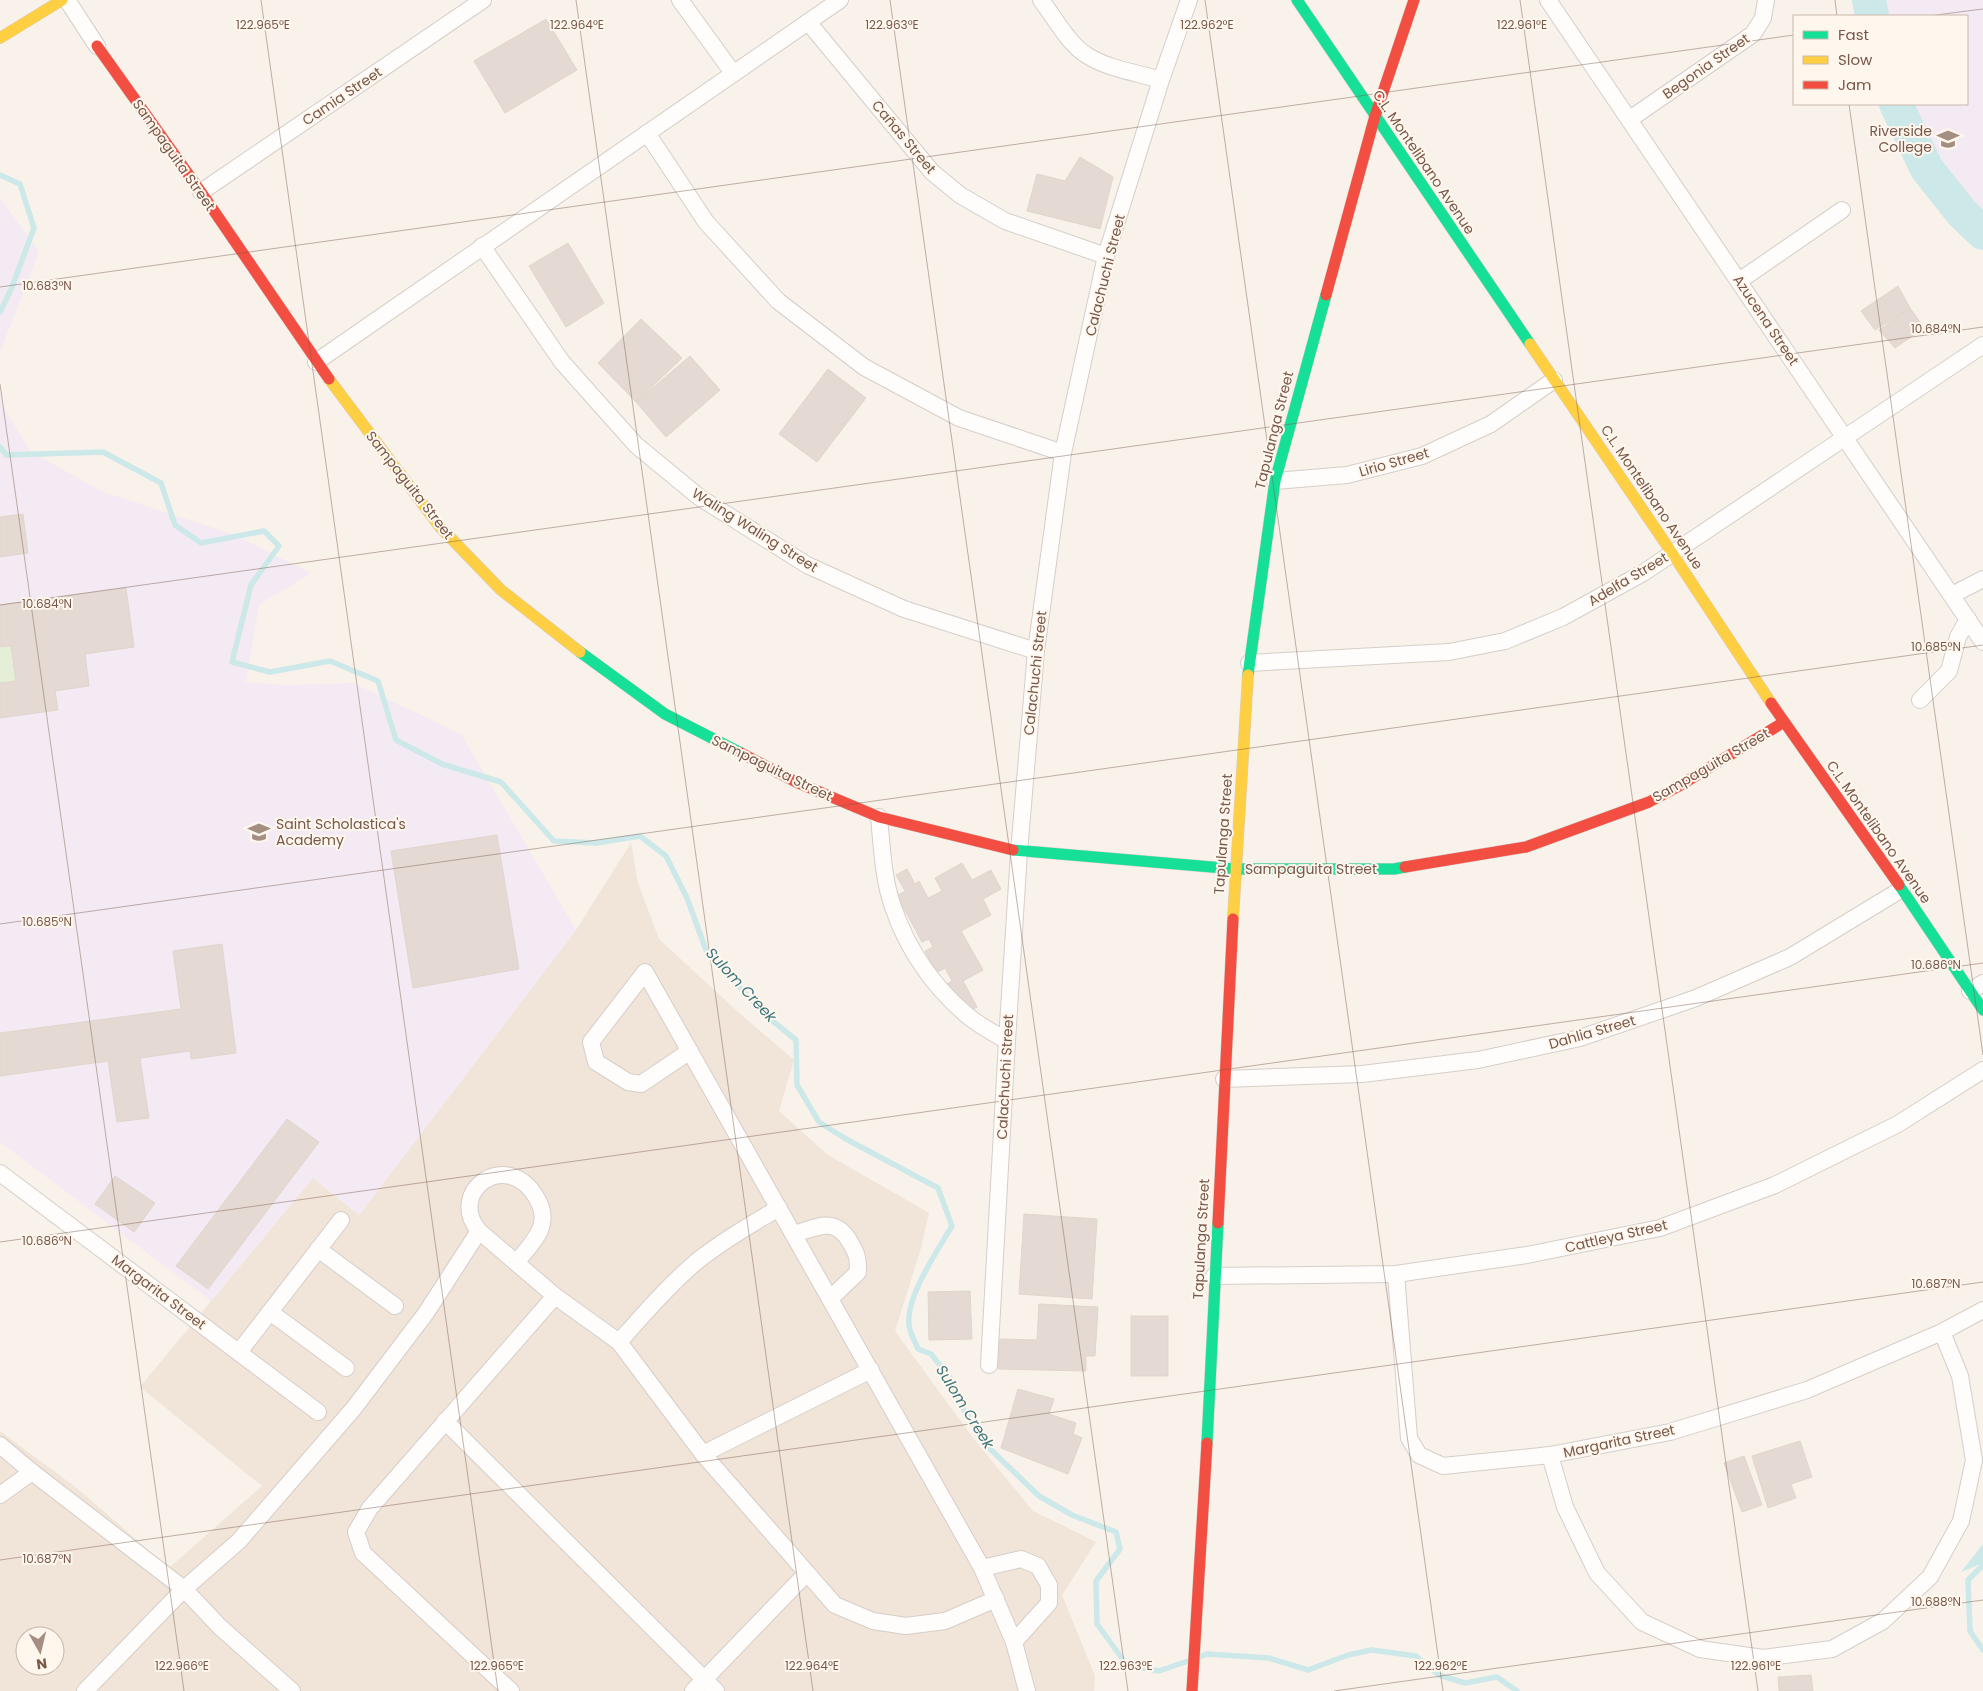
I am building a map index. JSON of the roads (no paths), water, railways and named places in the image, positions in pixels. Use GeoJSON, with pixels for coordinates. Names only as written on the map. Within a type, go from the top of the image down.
{"type":"FeatureCollection","features":[{"type":"Feature","properties":{"kind":"street"},"geometry":{"type":"LineString","coordinates":[[0,38],[62,0]]}},
{"type":"Feature","properties":{"kind":"street","name":"Sampaguita Street"},"geometry":{"type":"LineString","coordinates":[[67,0],[97,46],[201,192],[316,362],[440,527],[501,590],[665,714],[796,782],[879,817],[1019,852],[1235,869],[1394,869],[1526,847],[1649,802],[1784,722]]}},
{"type":"Feature","properties":{"kind":"street","name":"Camia Street"},"geometry":{"type":"LineString","coordinates":[[201,192],[483,0]]}},
{"type":"Feature","properties":{"kind":"street"},"geometry":{"type":"LineString","coordinates":[[680,0],[733,74]]}},
{"type":"Feature","properties":{"kind":"street"},"geometry":{"type":"LineString","coordinates":[[316,362],[840,0]]}},
{"type":"Feature","properties":{"kind":"street"},"geometry":{"type":"LineString","coordinates":[[1041,0],[1075,46],[1088,56],[1103,63],[1161,80]]}},
{"type":"Feature","properties":{"kind":"street","name":"Calachuchi Street"},"geometry":{"type":"LineString","coordinates":[[989,1365],[1006,1041],[1019,852],[1036,652],[1063,452],[1106,256],[1161,80],[1190,0]]}},
{"type":"Feature","properties":{"kind":"street","name":"C.L. Montelibano Avenue"},"geometry":{"type":"LineString","coordinates":[[1297,0],[1672,552],[1784,722],[1902,889],[1977,987],[1983,1010]]}},
{"type":"Feature","properties":{"kind":"street","name":"Tapulanga Street"},"geometry":{"type":"LineString","coordinates":[[1192,1691],[1206,1470],[1235,869],[1249,663],[1275,481],[1375,116],[1414,0]]}},
{"type":"Feature","properties":{"kind":"street","name":"Azucena Street"},"geometry":{"type":"LineString","coordinates":[[1548,0],[1983,642]]}},
{"type":"Feature","properties":{"kind":"street","name":"Begonia Street"},"geometry":{"type":"LineString","coordinates":[[1630,119],[1753,34],[1763,18],[1766,0]]}},
{"type":"Feature","properties":{"kind":"street","name":"Cañas Street"},"geometry":{"type":"LineString","coordinates":[[808,22],[932,172],[960,195],[1005,221],[1106,256]]}},
{"type":"Feature","properties":{"kind":"street"},"geometry":{"type":"LineString","coordinates":[[647,133],[706,222],[765,287],[778,301],[864,367],[958,418],[1063,452]]}},
{"type":"Feature","properties":{"kind":"street"},"geometry":{"type":"LineString","coordinates":[[1740,281],[1842,210]]}},
{"type":"Feature","properties":{"kind":"street","name":"Waling Waling Street"},"geometry":{"type":"LineString","coordinates":[[482,246],[562,362],[636,445],[699,497],[807,565],[904,609],[1036,652]]}},
{"type":"Feature","properties":{"kind":"street","name":"Adelfa Street"},"geometry":{"type":"LineString","coordinates":[[1249,663],[1449,652],[1504,641],[1563,617],[1643,573],[1983,345]]}},
{"type":"Feature","properties":{"kind":"street","name":"Lirio Street"},"geometry":{"type":"LineString","coordinates":[[1275,481],[1348,475],[1422,456],[1491,424],[1554,380]]}},
{"type":"Feature","properties":{"kind":"street"},"geometry":{"type":"LineString","coordinates":[[1952,595],[1983,578]]}},
{"type":"Feature","properties":{"kind":"street"},"geometry":{"type":"LineString","coordinates":[[1920,700],[1949,671],[1958,637],[1968,619]]}},
{"type":"Feature","properties":{"kind":"street"},"geometry":{"type":"LineString","coordinates":[[879,817],[883,863],[893,907],[911,948],[936,985],[968,1017],[1006,1041]]}},
{"type":"Feature","properties":{"kind":"street","name":"Dahlia Street"},"geometry":{"type":"LineString","coordinates":[[1224,1079],[1362,1074],[1478,1060],[1580,1038],[1696,998],[1790,957],[1902,889]]}},
{"type":"Feature","properties":{"kind":"street"},"geometry":{"type":"LineString","coordinates":[[690,1051],[641,1084],[628,1082],[596,1062],[591,1042],[645,972],[831,1298],[982,1568],[1014,1642],[1027,1691]]}},
{"type":"Feature","properties":{"kind":"street","name":"Cattleya Street"},"geometry":{"type":"LineString","coordinates":[[1214,1276],[1396,1274],[1527,1255],[1660,1228],[1775,1185],[1898,1124],[1983,1070]]}},
{"type":"Feature","properties":{"kind":"street","name":"Margarita Street"},"geometry":{"type":"LineString","coordinates":[[0,1173],[318,1412]]}},
{"type":"Feature","properties":{"kind":"street"},"geometry":{"type":"LineString","coordinates":[[516,1262],[536,1238],[542,1224],[541,1206],[532,1190],[518,1179],[503,1174],[487,1178],[474,1192],[468,1208],[473,1224],[479,1231],[555,1296],[619,1342],[703,1454],[834,1605],[873,1621],[906,1626],[945,1621],[996,1599]]}},
{"type":"Feature","properties":{"kind":"street"},"geometry":{"type":"LineString","coordinates":[[619,1342],[657,1299],[696,1262],[728,1238],[779,1208]]}},
{"type":"Feature","properties":{"kind":"street"},"geometry":{"type":"LineString","coordinates":[[239,1352],[341,1220]]}},
{"type":"Feature","properties":{"kind":"street"},"geometry":{"type":"LineString","coordinates":[[794,1234],[821,1226],[835,1225],[844,1232],[858,1255],[858,1272],[831,1298]]}},
{"type":"Feature","properties":{"kind":"street"},"geometry":{"type":"LineString","coordinates":[[85,1691],[184,1589],[239,1541],[354,1408],[426,1313],[479,1231]]}},
{"type":"Feature","properties":{"kind":"street"},"geometry":{"type":"LineString","coordinates":[[318,1249],[395,1306]]}},
{"type":"Feature","properties":{"kind":"street","name":"Margarita Street"},"geometry":{"type":"LineString","coordinates":[[1396,1274],[1409,1438],[1419,1455],[1443,1466],[1550,1455],[1670,1432],[1807,1390],[1942,1332],[1983,1310]]}},
{"type":"Feature","properties":{"kind":"street"},"geometry":{"type":"LineString","coordinates":[[511,1691],[363,1553],[356,1532],[370,1508],[555,1296]]}},
{"type":"Feature","properties":{"kind":"street"},"geometry":{"type":"LineString","coordinates":[[270,1312],[346,1368]]}},
{"type":"Feature","properties":{"kind":"street"},"geometry":{"type":"LineString","coordinates":[[1550,1455],[1565,1508],[1598,1573],[1642,1622],[1700,1649],[1754,1657],[1763,1658],[1832,1649],[1883,1620],[1930,1577],[1961,1521],[1974,1460],[1960,1376],[1942,1332]]}},
{"type":"Feature","properties":{"kind":"street"},"geometry":{"type":"LineString","coordinates":[[703,1454],[870,1370]]}},
{"type":"Feature","properties":{"kind":"street"},"geometry":{"type":"LineString","coordinates":[[444,1421],[698,1685],[716,1691]]}},
{"type":"Feature","properties":{"kind":"street"},"geometry":{"type":"LineString","coordinates":[[0,1445],[32,1472],[184,1589],[220,1627],[292,1691]]}},
{"type":"Feature","properties":{"kind":"street"},"geometry":{"type":"LineString","coordinates":[[0,1495],[32,1472]]}},
{"type":"Feature","properties":{"kind":"street"},"geometry":{"type":"LineString","coordinates":[[982,1568],[1021,1559],[1038,1566],[1049,1585],[1049,1603],[1014,1642]]}},
{"type":"Feature","properties":{"kind":"street"},"geometry":{"type":"LineString","coordinates":[[698,1685],[806,1574]]}},
{"type":"Feature","properties":{"kind":"water"},"geometry":{"type":"Polygon","coordinates":[[[1983,1544],[1983,1563],[1961,1572],[1983,1544]]]}},
{"type":"Feature","properties":{"kind":"waterway"},"geometry":{"type":"LineString","coordinates":[[1869,0],[1872,15]]}},
{"type":"Feature","properties":{"kind":"waterway"},"geometry":{"type":"LineString","coordinates":[[1896,105],[1927,169],[1962,213],[1983,233]]}},
{"type":"Feature","properties":{"kind":"waterway","name":"Sulom Creek"},"geometry":{"type":"LineString","coordinates":[[0,175],[20,184],[34,228],[12,287],[0,312]]}},
{"type":"Feature","properties":{"kind":"waterway","name":"Sulom Creek"},"geometry":{"type":"LineString","coordinates":[[0,447],[6,455],[103,452],[161,483],[175,525],[201,543],[264,531],[279,546],[251,585],[232,662],[270,672],[330,661],[378,681],[396,740],[442,764],[501,782],[554,841],[596,843],[640,836],[666,856],[687,898],[706,950],[763,1013],[796,1040],[797,1085],[819,1122],[846,1139],[938,1188],[952,1226],[931,1260],[912,1300],[909,1313],[909,1327],[918,1349],[931,1354],[951,1379],[961,1405],[986,1445],[1039,1496],[1072,1515],[1116,1532],[1120,1549],[1096,1581],[1097,1624],[1127,1665],[1159,1671],[1188,1661]]}},
{"type":"Feature","properties":{"kind":"waterway"},"geometry":{"type":"LineString","coordinates":[[1983,1565],[1968,1580],[1970,1631],[1983,1650]]}},
{"type":"Feature","properties":{"kind":"waterway","name":"Sulom Creek"},"geometry":{"type":"LineString","coordinates":[[1199,1657],[1207,1654],[1269,1658],[1308,1670],[1348,1655],[1372,1650],[1416,1656],[1439,1675],[1465,1683],[1497,1677],[1517,1691]]}},
{"type":"Feature","properties":{"kind":"place","name":"Riverside College"},"geometry":{"type":"Point","coordinates":[1948,139]}},
{"type":"Feature","properties":{"kind":"place","name":"Saint Scholastica's Academy"},"geometry":{"type":"Point","coordinates":[259,832]}}]}
